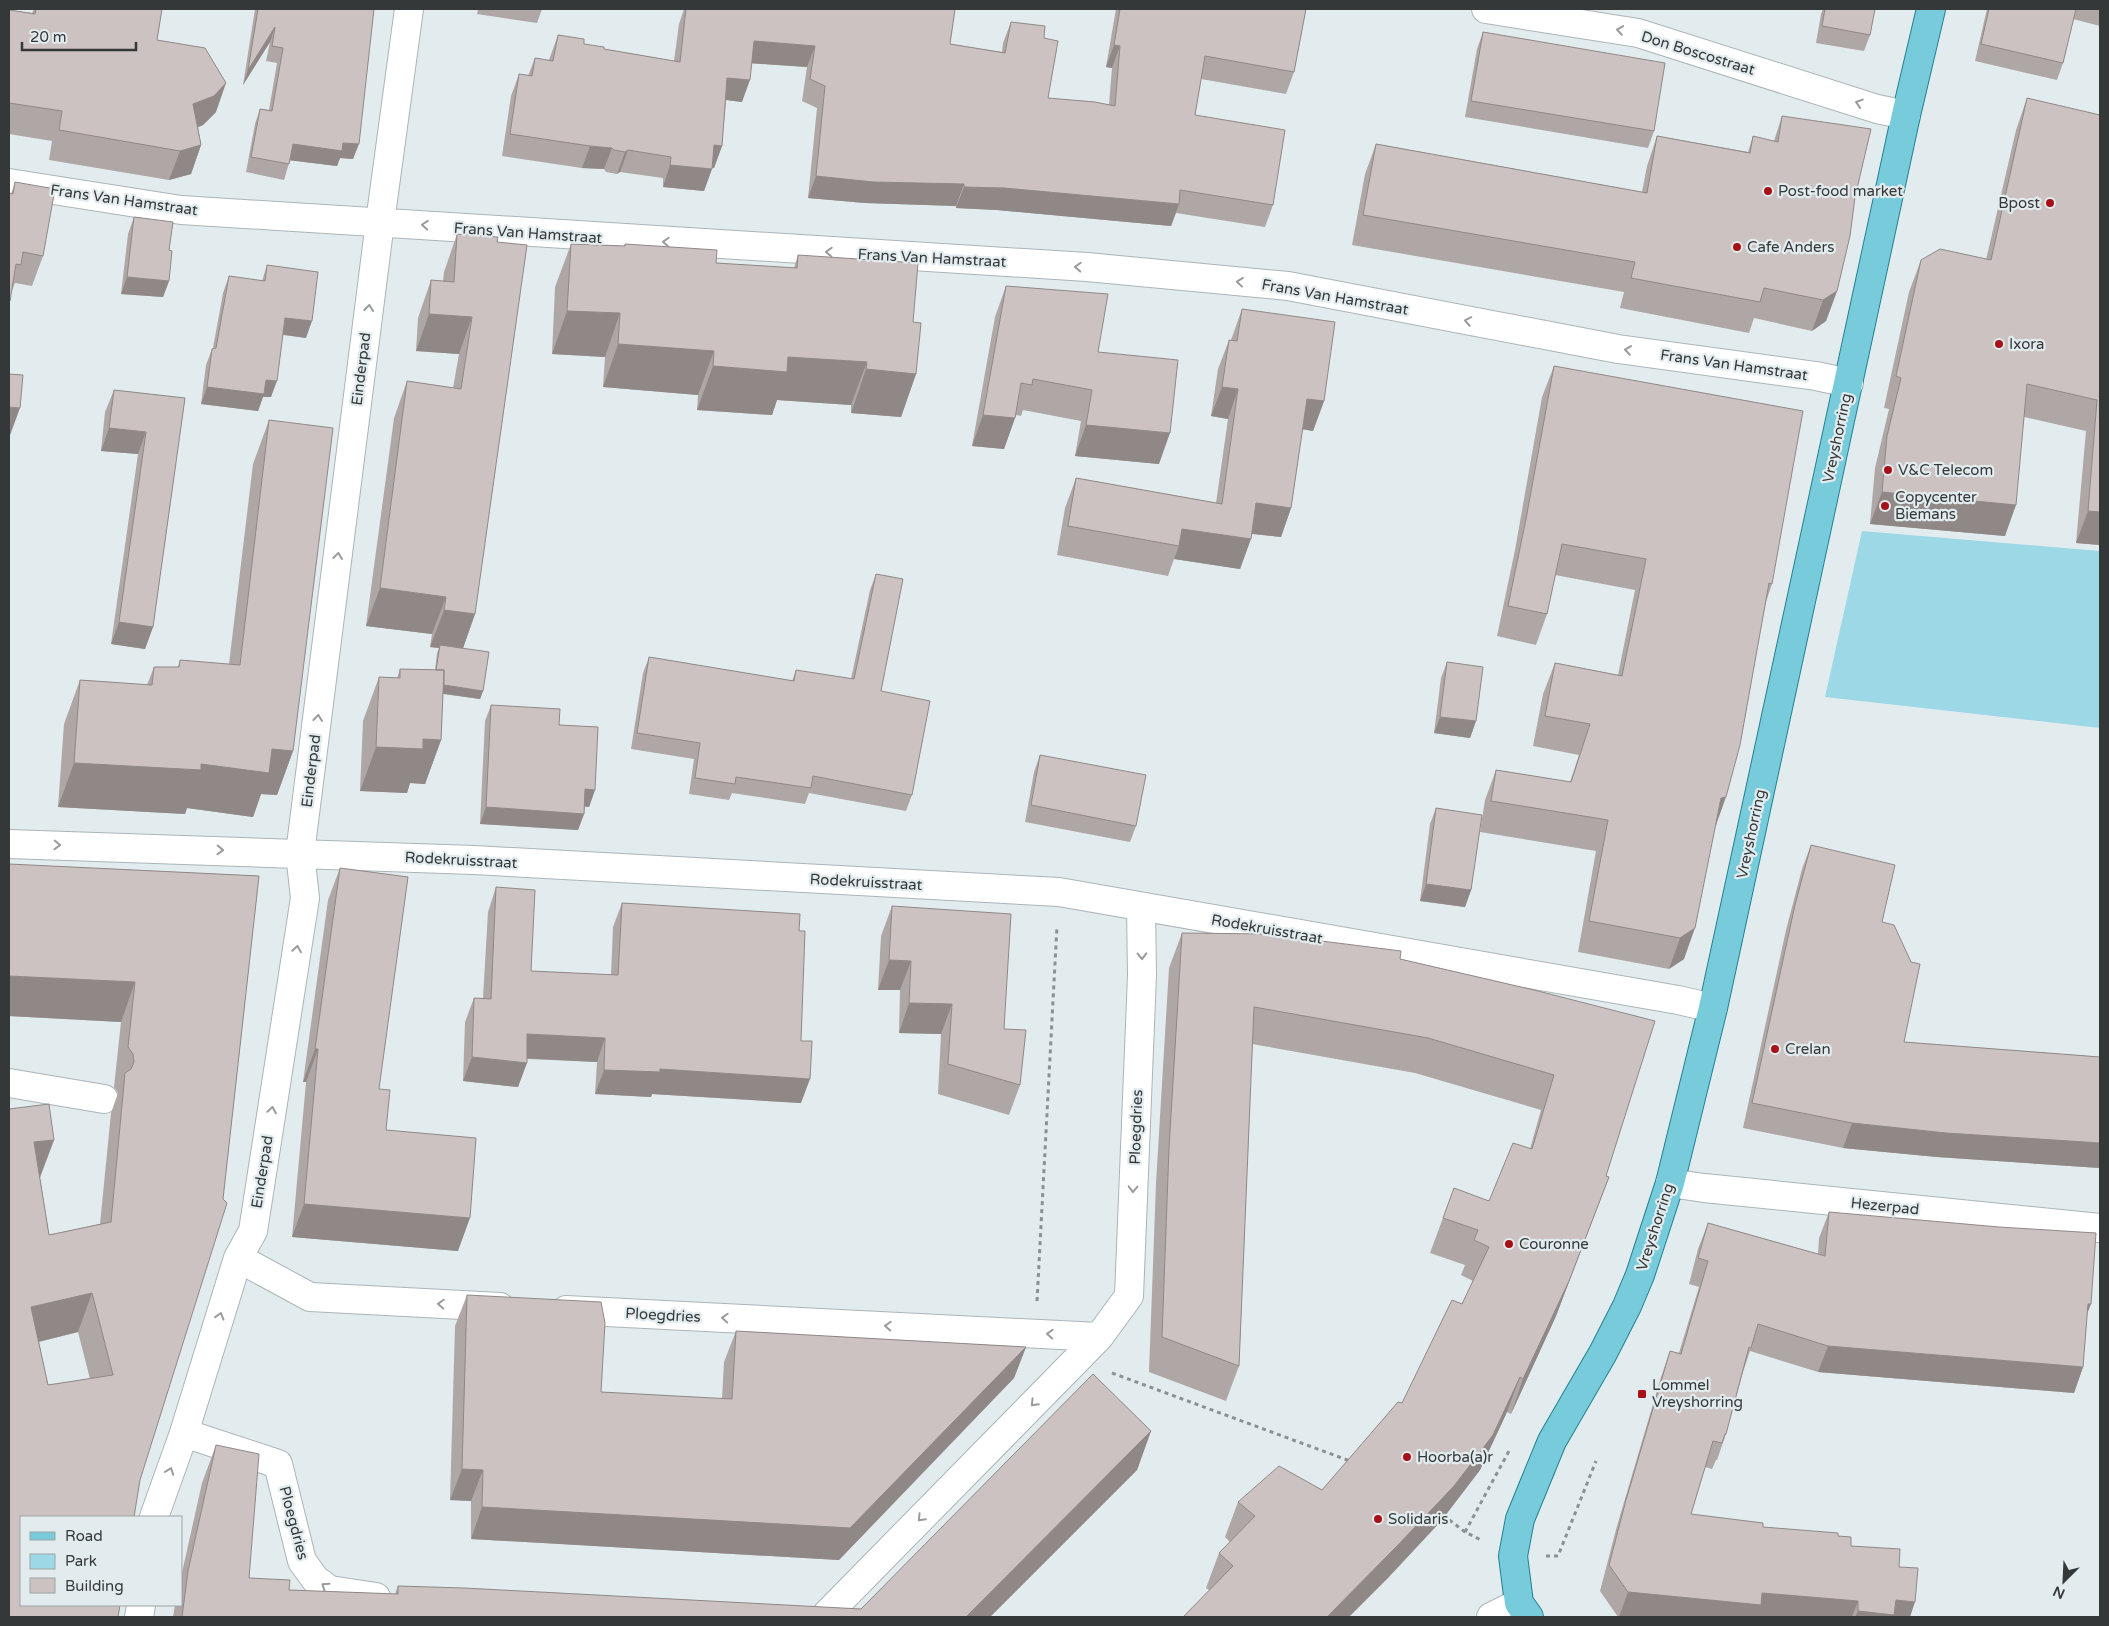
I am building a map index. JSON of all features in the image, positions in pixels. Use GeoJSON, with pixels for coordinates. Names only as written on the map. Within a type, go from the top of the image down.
{"type":"FeatureCollection","features":[{"type":"Feature","properties":{"kind":"main road","name":"Vreyshorring"},"geometry":{"type":"LineString","coordinates":[[1524,1610],[1513,1556],[1520,1519],[1552,1441],[1603,1353],[1627,1306],[1640,1275],[1670,1183],[1713,1008],[1906,115],[1931,9]]}},
{"type":"Feature","properties":{"kind":"street","name":"Einderpad"},"geometry":{"type":"LineString","coordinates":[[154,1516],[184,1433],[238,1258],[253,1232],[306,898],[300,853],[409,9]]}},
{"type":"Feature","properties":{"kind":"street","name":"Don Boscostraat"},"geometry":{"type":"LineString","coordinates":[[1486,9],[1638,33],[1876,109],[1906,115]]}},
{"type":"Feature","properties":{"kind":"street","name":"Frans Van Hamstraat"},"geometry":{"type":"LineString","coordinates":[[9,183],[181,210],[631,240],[1086,267],[1288,286],[1618,349],[1816,376],[1849,383]]}},
{"type":"Feature","properties":{"kind":"street","name":"Rodekruisstraat"},"geometry":{"type":"LineString","coordinates":[[9,844],[484,861],[1059,892],[1141,908],[1678,1000],[1713,1008]]}},
{"type":"Feature","properties":{"kind":"street","name":"Ploegdries"},"geometry":{"type":"LineString","coordinates":[[824,1617],[1099,1337],[1128,1296],[1142,975],[1141,908]]}},
{"type":"Feature","properties":{"kind":"street"},"geometry":{"type":"LineString","coordinates":[[9,1083],[104,1099]]}},
{"type":"Feature","properties":{"kind":"street","name":"Hezerpad"},"geometry":{"type":"LineString","coordinates":[[1670,1183],[2100,1228]]}},
{"type":"Feature","properties":{"kind":"street","name":"Ploegdries"},"geometry":{"type":"LineString","coordinates":[[238,1258],[310,1297],[1099,1337]]}},
{"type":"Feature","properties":{"kind":"street","name":"Ploegdries"},"geometry":{"type":"LineString","coordinates":[[184,1433],[278,1464],[302,1561],[315,1579],[330,1590],[375,1597],[404,1599]]}},
{"type":"Feature","properties":{"kind":"street","name":"Vreyshorring"},"geometry":{"type":"LineString","coordinates":[[1491,1617],[1524,1610]]}},
{"type":"Feature","properties":{"kind":"path"},"geometry":{"type":"LineString","coordinates":[[1035,1334],[1059,892]]}},
{"type":"Feature","properties":{"kind":"path"},"geometry":{"type":"LineString","coordinates":[[1076,1360],[1352,1461]]}},
{"type":"Feature","properties":{"kind":"path"},"geometry":{"type":"LineString","coordinates":[[1442,1514],[1464,1532],[1513,1556],[1558,1556],[1596,1461]]}},
{"type":"Feature","properties":{"kind":"green space"},"geometry":{"type":"Polygon","coordinates":[[[1862,531],[2100,551],[2100,728],[1825,697],[1862,531]]]}},
{"type":"Feature","properties":{"kind":"building"},"geometry":{"type":"Polygon","coordinates":[[[36,9],[162,9],[157,40],[205,48],[226,83],[214,96],[193,104],[201,145],[180,151],[59,130],[62,111],[9,103],[9,10],[35,14],[36,9]]]}},
{"type":"Feature","properties":{"kind":"building"},"geometry":{"type":"Polygon","coordinates":[[[258,9],[374,9],[359,144],[343,143],[342,151],[293,144],[289,164],[251,157],[260,109],[272,111],[283,48],[272,46],[275,27],[248,70],[258,9]]]}},
{"type":"Feature","properties":{"kind":"building"},"geometry":{"type":"Polygon","coordinates":[[[686,9],[955,9],[950,44],[1005,53],[1011,22],[1045,26],[1044,38],[1058,41],[1048,98],[1095,102],[1115,106],[1120,46],[1114,45],[1120,9],[1306,9],[1294,72],[1205,56],[1195,115],[1285,130],[1273,205],[1180,190],[1179,204],[1004,188],[964,187],[964,184],[873,182],[816,176],[825,86],[810,79],[815,46],[754,41],[750,80],[727,78],[722,146],[714,145],[712,169],[670,165],[671,157],[628,150],[625,152],[612,148],[510,134],[519,74],[532,76],[535,58],[553,61],[558,35],[584,39],[584,44],[604,47],[604,49],[680,62],[686,9]]]}},
{"type":"Feature","properties":{"kind":"building"},"geometry":{"type":"Polygon","coordinates":[[[1825,9],[1875,9],[1870,35],[1822,26],[1825,9]]]}},
{"type":"Feature","properties":{"kind":"building"},"geometry":{"type":"Polygon","coordinates":[[[1989,9],[2076,9],[2063,63],[1981,44],[1989,9]]]}},
{"type":"Feature","properties":{"kind":"building"},"geometry":{"type":"Polygon","coordinates":[[[1483,32],[1665,63],[1654,131],[1471,101],[1483,32]]]}},
{"type":"Feature","properties":{"kind":"building"},"geometry":{"type":"Polygon","coordinates":[[[2027,98],[2100,115],[2100,512],[2088,511],[2097,400],[2027,384],[2016,505],[1882,492],[1887,436],[1901,378],[1896,376],[1921,260],[1940,249],[1991,260],[2027,98]]]}},
{"type":"Feature","properties":{"kind":"building"},"geometry":{"type":"Polygon","coordinates":[[[1782,116],[1871,129],[1855,197],[1850,236],[1837,291],[1823,300],[1764,288],[1760,302],[1631,278],[1635,262],[1363,215],[1376,144],[1647,193],[1657,136],[1750,153],[1753,136],[1778,142],[1782,116]]]}},
{"type":"Feature","properties":{"kind":"building"},"geometry":{"type":"Polygon","coordinates":[[[15,182],[55,189],[43,256],[23,252],[21,265],[16,264],[9,301],[9,193],[13,194],[15,182]]]}},
{"type":"Feature","properties":{"kind":"building"},"geometry":{"type":"Polygon","coordinates":[[[134,217],[173,222],[169,250],[172,251],[169,281],[127,277],[134,217]]]}},
{"type":"Feature","properties":{"kind":"building"},"geometry":{"type":"Polygon","coordinates":[[[457,234],[498,237],[497,242],[527,245],[475,614],[444,610],[446,597],[380,588],[407,381],[461,389],[472,317],[429,314],[431,280],[454,282],[457,234]]]}},
{"type":"Feature","properties":{"kind":"building"},"geometry":{"type":"Polygon","coordinates":[[[571,244],[625,246],[625,244],[717,250],[716,263],[797,268],[798,255],[918,263],[913,322],[921,323],[916,374],[866,369],[867,362],[788,357],[787,372],[713,366],[714,351],[618,344],[620,313],[567,311],[571,244]]]}},
{"type":"Feature","properties":{"kind":"building"},"geometry":{"type":"Polygon","coordinates":[[[267,265],[318,272],[312,321],[285,318],[277,381],[266,380],[264,394],[207,387],[212,349],[216,348],[229,276],[265,281],[267,265]]]}},
{"type":"Feature","properties":{"kind":"building"},"geometry":{"type":"Polygon","coordinates":[[[1006,286],[1108,294],[1098,352],[1178,360],[1170,433],[1086,425],[1092,390],[1033,379],[1032,385],[1021,383],[1015,418],[983,415],[1006,286]]]}},
{"type":"Feature","properties":{"kind":"building"},"geometry":{"type":"Polygon","coordinates":[[[1242,309],[1335,322],[1324,401],[1307,399],[1291,508],[1256,503],[1251,539],[1182,529],[1179,546],[1068,526],[1076,478],[1222,504],[1238,389],[1222,387],[1229,340],[1237,341],[1242,309]]]}},
{"type":"Feature","properties":{"kind":"building"},"geometry":{"type":"Polygon","coordinates":[[[1554,366],[1803,411],[1772,584],[1769,583],[1740,745],[1726,797],[1721,798],[1695,928],[1680,938],[1589,921],[1608,820],[1491,801],[1496,770],[1571,782],[1590,724],[1545,716],[1555,663],[1622,676],[1646,559],[1562,544],[1547,614],[1508,606],[1554,366]]]}},
{"type":"Feature","properties":{"kind":"building"},"geometry":{"type":"Polygon","coordinates":[[[9,374],[23,375],[20,408],[9,407],[9,374]]]}},
{"type":"Feature","properties":{"kind":"building"},"geometry":{"type":"Polygon","coordinates":[[[114,390],[185,398],[153,627],[119,622],[146,432],[109,428],[114,390]]]}},
{"type":"Feature","properties":{"kind":"building"},"geometry":{"type":"Polygon","coordinates":[[[269,420],[333,428],[293,751],[272,749],[269,773],[201,764],[201,770],[74,763],[80,680],[152,685],[154,667],[179,667],[180,660],[240,665],[269,420]]]}},
{"type":"Feature","properties":{"kind":"building"},"geometry":{"type":"Polygon","coordinates":[[[876,574],[903,579],[881,691],[930,701],[912,795],[813,776],[811,788],[736,777],[735,784],[695,778],[700,743],[637,733],[649,657],[794,681],[796,670],[854,679],[876,574]]]}},
{"type":"Feature","properties":{"kind":"building"},"geometry":{"type":"Polygon","coordinates":[[[440,645],[489,652],[483,691],[444,685],[444,670],[436,670],[440,645]]]}},
{"type":"Feature","properties":{"kind":"building"},"geometry":{"type":"Polygon","coordinates":[[[1447,662],[1483,667],[1476,721],[1440,717],[1447,662]]]}},
{"type":"Feature","properties":{"kind":"building"},"geometry":{"type":"Polygon","coordinates":[[[400,669],[444,670],[441,740],[423,739],[423,749],[376,747],[379,677],[400,678],[400,669]]]}},
{"type":"Feature","properties":{"kind":"building"},"geometry":{"type":"Polygon","coordinates":[[[491,705],[560,709],[559,725],[598,727],[595,790],[585,789],[584,814],[486,807],[491,705]]]}},
{"type":"Feature","properties":{"kind":"building"},"geometry":{"type":"Polygon","coordinates":[[[1040,755],[1146,775],[1136,826],[1031,805],[1040,755]]]}},
{"type":"Feature","properties":{"kind":"building"},"geometry":{"type":"Polygon","coordinates":[[[1436,808],[1482,815],[1471,890],[1426,884],[1436,808]]]}},
{"type":"Feature","properties":{"kind":"building"},"geometry":{"type":"Polygon","coordinates":[[[1811,845],[1895,865],[1882,922],[1894,925],[1911,962],[1920,964],[1904,1042],[2100,1057],[2100,1143],[1946,1133],[1852,1123],[1752,1103],[1795,905],[1811,845]]]}},
{"type":"Feature","properties":{"kind":"building"},"geometry":{"type":"Polygon","coordinates":[[[9,864],[259,876],[223,1199],[227,1203],[140,1480],[134,1516],[20,1516],[20,1606],[120,1606],[118,1617],[9,1617],[9,1109],[49,1104],[54,1140],[34,1142],[49,1235],[111,1222],[125,1073],[131,1069],[134,1062],[133,1054],[128,1047],[135,982],[9,976],[9,864]],[[92,1293],[31,1307],[48,1385],[113,1375],[92,1293]]]}},
{"type":"Feature","properties":{"kind":"building"},"geometry":{"type":"Polygon","coordinates":[[[340,868],[408,877],[379,1089],[390,1090],[386,1130],[476,1138],[470,1218],[304,1204],[318,1049],[315,1049],[340,868]]]}},
{"type":"Feature","properties":{"kind":"building"},"geometry":{"type":"Polygon","coordinates":[[[496,887],[535,890],[531,971],[618,975],[622,903],[800,914],[799,931],[805,931],[801,1041],[812,1041],[810,1079],[660,1069],[660,1072],[604,1070],[605,1038],[527,1034],[527,1063],[472,1057],[474,998],[491,999],[496,887]]]}},
{"type":"Feature","properties":{"kind":"building"},"geometry":{"type":"Polygon","coordinates":[[[892,906],[1011,914],[1004,1029],[1026,1030],[1020,1085],[948,1064],[952,1004],[909,1003],[911,961],[889,960],[892,906]]]}},
{"type":"Feature","properties":{"kind":"building"},"geometry":{"type":"Polygon","coordinates":[[[1182,933],[1266,934],[1401,951],[1400,959],[1534,990],[1655,1021],[1606,1176],[1609,1177],[1569,1281],[1523,1379],[1520,1377],[1493,1435],[1454,1486],[1327,1617],[1183,1617],[1233,1566],[1219,1553],[1255,1516],[1238,1502],[1279,1466],[1322,1490],[1398,1402],[1402,1403],[1452,1300],[1462,1304],[1489,1247],[1474,1240],[1478,1230],[1443,1218],[1454,1188],[1489,1201],[1513,1143],[1532,1149],[1554,1075],[1428,1038],[1254,1007],[1239,1366],[1162,1337],[1169,1148],[1182,933]]]}},
{"type":"Feature","properties":{"kind":"building"},"geometry":{"type":"Polygon","coordinates":[[[1829,1212],[1999,1227],[2096,1233],[2091,1304],[2088,1304],[2083,1367],[1828,1346],[1758,1324],[1751,1348],[1749,1347],[1726,1434],[1722,1443],[1713,1441],[1691,1514],[1763,1523],[1763,1527],[1838,1533],[1838,1536],[1851,1537],[1851,1546],[1900,1549],[1899,1567],[1918,1568],[1915,1602],[1896,1600],[1894,1615],[1858,1611],[1858,1601],[1762,1593],[1761,1605],[1628,1592],[1609,1565],[1670,1351],[1681,1354],[1708,1261],[1698,1258],[1708,1223],[1825,1256],[1829,1212]]]}},
{"type":"Feature","properties":{"kind":"building"},"geometry":{"type":"Polygon","coordinates":[[[467,1295],[601,1302],[605,1323],[601,1392],[732,1399],[736,1331],[1026,1347],[850,1528],[482,1507],[483,1470],[462,1469],[467,1295]]]}},
{"type":"Feature","properties":{"kind":"building"},"geometry":{"type":"Polygon","coordinates":[[[1093,1374],[1151,1431],[966,1617],[182,1617],[188,1571],[216,1445],[259,1454],[249,1578],[290,1580],[289,1590],[398,1594],[398,1586],[464,1588],[861,1609],[1093,1374]]]}},
{"type":"Feature","properties":{"kind":"place","name":"Post-food market"},"geometry":{"type":"Point","coordinates":[1768,191]}},
{"type":"Feature","properties":{"kind":"place","name":"Bpost"},"geometry":{"type":"Point","coordinates":[2050,203]}},
{"type":"Feature","properties":{"kind":"place","name":"Cafe Anders"},"geometry":{"type":"Point","coordinates":[1737,247]}},
{"type":"Feature","properties":{"kind":"place","name":"Ixora"},"geometry":{"type":"Point","coordinates":[1999,344]}},
{"type":"Feature","properties":{"kind":"place","name":"V&C Telecom"},"geometry":{"type":"Point","coordinates":[1888,470]}},
{"type":"Feature","properties":{"kind":"place","name":"Copycenter Biemans"},"geometry":{"type":"Point","coordinates":[1885,506]}},
{"type":"Feature","properties":{"kind":"place","name":"Crelan"},"geometry":{"type":"Point","coordinates":[1775,1049]}},
{"type":"Feature","properties":{"kind":"place","name":"Couronne"},"geometry":{"type":"Point","coordinates":[1509,1244]}},
{"type":"Feature","properties":{"kind":"place","name":"Lommel Vreyshorring"},"geometry":{"type":"Point","coordinates":[1642,1394]}},
{"type":"Feature","properties":{"kind":"place","name":"Hoorba(a)r"},"geometry":{"type":"Point","coordinates":[1407,1457]}},
{"type":"Feature","properties":{"kind":"place","name":"Solidaris"},"geometry":{"type":"Point","coordinates":[1378,1519]}}]}
